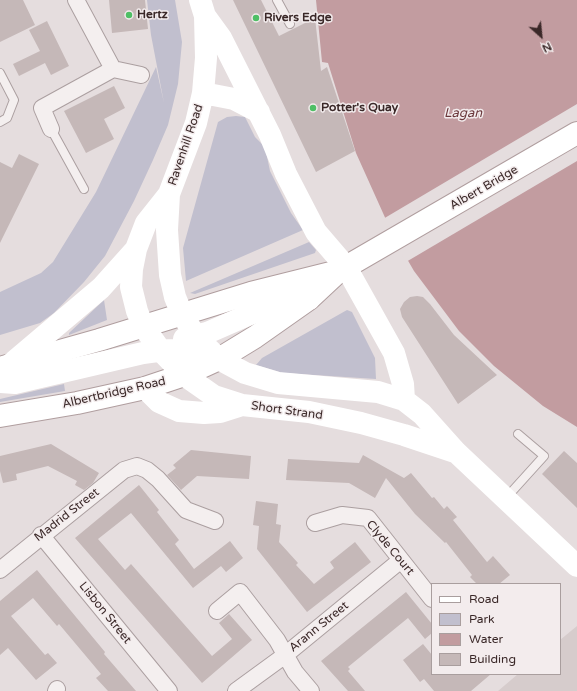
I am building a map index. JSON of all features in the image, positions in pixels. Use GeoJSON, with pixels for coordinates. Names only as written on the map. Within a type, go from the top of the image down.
{"type":"FeatureCollection","features":[{"type":"Feature","properties":{"kind":"main road","name":"Ravenhill Road"},"geometry":{"type":"LineString","coordinates":[[144,326],[137,311],[131,287],[132,269],[136,249],[146,223],[169,194],[196,124],[203,93],[206,58],[202,8]]}},
{"type":"Feature","properties":{"kind":"main road"},"geometry":{"type":"LineString","coordinates":[[202,8],[221,38],[259,112],[270,134],[286,174],[316,232],[343,269],[394,353],[403,384],[404,400]]}},
{"type":"Feature","properties":{"kind":"main road"},"geometry":{"type":"LineString","coordinates":[[203,93],[234,99],[259,112]]}},
{"type":"Feature","properties":{"kind":"main road","name":"Albert Bridge"},"geometry":{"type":"LineString","coordinates":[[390,242],[577,133]]}},
{"type":"Feature","properties":{"kind":"main road","name":"Ravenhill Road"},"geometry":{"type":"LineString","coordinates":[[169,194],[167,230],[170,275],[175,297],[182,314],[196,337],[219,359]]}},
{"type":"Feature","properties":{"kind":"main road","name":"Albertbridge Road"},"geometry":{"type":"LineString","coordinates":[[0,416],[78,403],[145,388],[184,375],[219,359],[256,337],[309,298],[343,269],[390,242]]}},
{"type":"Feature","properties":{"kind":"main road"},"geometry":{"type":"LineString","coordinates":[[136,249],[101,288],[3,372],[15,383],[124,357],[160,351],[192,351],[219,359]]}},
{"type":"Feature","properties":{"kind":"main road","name":"Albertbridge Road"},"geometry":{"type":"LineString","coordinates":[[3,372],[264,289],[343,269]]}},
{"type":"Feature","properties":{"kind":"main road"},"geometry":{"type":"LineString","coordinates":[[144,326],[184,339],[196,337],[271,305],[309,298]]}},
{"type":"Feature","properties":{"kind":"main road","name":"Short Strand"},"geometry":{"type":"LineString","coordinates":[[144,326],[160,351],[184,375],[214,396],[242,405],[309,412],[361,423],[456,452]]}},
{"type":"Feature","properties":{"kind":"main road","name":"Short Strand"},"geometry":{"type":"LineString","coordinates":[[219,359],[245,373],[278,383],[378,392],[404,400],[422,414],[456,452],[577,566]]}},
{"type":"Feature","properties":{"kind":"main road"},"geometry":{"type":"LineString","coordinates":[[145,388],[159,402],[179,412],[204,414],[220,412],[242,405]]}},
{"type":"Feature","properties":{"kind":"street"},"geometry":{"type":"LineString","coordinates":[[76,0],[113,69]]}},
{"type":"Feature","properties":{"kind":"street"},"geometry":{"type":"LineString","coordinates":[[51,129],[42,108],[113,69],[141,75]]}},
{"type":"Feature","properties":{"kind":"street","name":"Madrid Street"},"geometry":{"type":"LineString","coordinates":[[0,570],[41,535],[124,470],[137,466],[147,470],[158,479],[186,510],[215,521]]}},
{"type":"Feature","properties":{"kind":"street","name":"Clyde Court"},"geometry":{"type":"LineString","coordinates":[[315,523],[342,515],[368,518],[431,598]]}},
{"type":"Feature","properties":{"kind":"street","name":"Lisbon Street"},"geometry":{"type":"LineString","coordinates":[[41,535],[169,691]]}},
{"type":"Feature","properties":{"kind":"street","name":"Arann Street"},"geometry":{"type":"LineString","coordinates":[[236,691],[284,656],[401,560]]}},
{"type":"Feature","properties":{"kind":"street"},"geometry":{"type":"LineString","coordinates":[[217,611],[240,592],[277,640],[284,656],[311,691]]}},
{"type":"Feature","properties":{"kind":"lane"},"geometry":{"type":"LineString","coordinates":[[277,0],[290,24]]}},
{"type":"Feature","properties":{"kind":"lane"},"geometry":{"type":"LineString","coordinates":[[0,73],[14,100],[7,118],[0,122]]}},
{"type":"Feature","properties":{"kind":"lane"},"geometry":{"type":"LineString","coordinates":[[51,129],[84,189]]}},
{"type":"Feature","properties":{"kind":"lane"},"geometry":{"type":"LineString","coordinates":[[506,498],[544,456],[518,434]]}},
{"type":"Feature","properties":{"kind":"shaded area"},"geometry":{"type":"Polygon","coordinates":[[[577,626],[577,691],[498,691],[517,675],[561,675],[561,639],[577,626]]]}},
{"type":"Feature","properties":{"kind":"green space"},"geometry":{"type":"Polygon","coordinates":[[[147,0],[175,0],[182,42],[178,84],[168,125],[153,160],[134,201],[105,256],[84,282],[54,313],[40,323],[0,335],[0,292],[41,273],[53,262],[96,192],[156,67],[164,103],[151,35],[147,0]]]}},
{"type":"Feature","properties":{"kind":"green space"},"geometry":{"type":"Polygon","coordinates":[[[227,117],[245,117],[255,137],[265,147],[270,171],[291,213],[303,230],[186,281],[183,248],[218,122],[227,117]]]}},
{"type":"Feature","properties":{"kind":"green space"},"geometry":{"type":"Polygon","coordinates":[[[309,242],[316,250],[315,253],[195,294],[190,293],[309,242]]]}},
{"type":"Feature","properties":{"kind":"green space"},"geometry":{"type":"Polygon","coordinates":[[[104,300],[107,320],[69,335],[69,333],[104,300]]]}},
{"type":"Feature","properties":{"kind":"green space"},"geometry":{"type":"Polygon","coordinates":[[[347,310],[352,312],[375,358],[376,379],[283,373],[256,365],[262,358],[347,310]]]}},
{"type":"Feature","properties":{"kind":"green space"},"geometry":{"type":"Polygon","coordinates":[[[64,384],[65,391],[0,402],[0,399],[64,384]]]}},
{"type":"Feature","properties":{"kind":"water","name":"Lagan"},"geometry":{"type":"Polygon","coordinates":[[[316,0],[577,0],[577,427],[543,406],[494,366],[459,331],[414,271],[392,233],[356,153],[328,63],[322,62],[316,0]]]}},
{"type":"Feature","properties":{"kind":"pier"},"geometry":{"type":"Polygon","coordinates":[[[577,104],[577,161],[406,262],[383,219],[577,104]]]}},
{"type":"Feature","properties":{"kind":"building"},"geometry":{"type":"Polygon","coordinates":[[[0,0],[23,0],[35,25],[0,42],[0,0]]]}},
{"type":"Feature","properties":{"kind":"building","name":"Hertz"},"geometry":{"type":"Polygon","coordinates":[[[109,0],[145,0],[148,29],[112,33],[109,0]]]}},
{"type":"Feature","properties":{"kind":"building"},"geometry":{"type":"Polygon","coordinates":[[[233,0],[261,0],[279,36],[315,18],[321,71],[327,67],[355,151],[316,172],[233,0]]]}},
{"type":"Feature","properties":{"kind":"building"},"geometry":{"type":"Polygon","coordinates":[[[47,21],[69,66],[51,75],[45,63],[19,76],[13,64],[40,51],[29,30],[47,21]]]}},
{"type":"Feature","properties":{"kind":"building"},"geometry":{"type":"Polygon","coordinates":[[[114,86],[125,108],[104,119],[114,139],[86,153],[64,111],[114,86]]]}},
{"type":"Feature","properties":{"kind":"building"},"geometry":{"type":"Polygon","coordinates":[[[19,154],[39,164],[0,243],[0,162],[12,168],[19,154]]]}},
{"type":"Feature","properties":{"kind":"building"},"geometry":{"type":"Polygon","coordinates":[[[410,297],[423,297],[454,335],[497,375],[458,404],[402,317],[400,309],[404,302],[410,297]]]}},
{"type":"Feature","properties":{"kind":"building"},"geometry":{"type":"Polygon","coordinates":[[[51,444],[99,473],[93,483],[84,490],[75,485],[77,481],[48,466],[16,474],[17,480],[3,483],[0,471],[0,456],[51,444]]]}},
{"type":"Feature","properties":{"kind":"building"},"geometry":{"type":"Polygon","coordinates":[[[191,450],[251,456],[249,479],[197,476],[181,490],[167,475],[176,468],[173,465],[191,450]]]}},
{"type":"Feature","properties":{"kind":"building"},"geometry":{"type":"Polygon","coordinates":[[[564,451],[577,463],[577,508],[542,474],[564,451]]]}},
{"type":"Feature","properties":{"kind":"building"},"geometry":{"type":"Polygon","coordinates":[[[363,455],[404,478],[411,473],[432,498],[434,497],[444,509],[447,506],[457,517],[453,520],[487,562],[493,556],[510,575],[500,583],[476,583],[470,577],[472,575],[446,542],[445,543],[415,514],[386,478],[375,498],[349,483],[286,480],[288,459],[359,463],[363,455]]]}},
{"type":"Feature","properties":{"kind":"building"},"geometry":{"type":"Polygon","coordinates":[[[139,485],[159,510],[157,512],[179,540],[175,544],[194,569],[230,541],[243,558],[226,572],[221,566],[193,588],[131,513],[98,539],[125,570],[131,564],[212,656],[232,639],[219,623],[229,614],[252,640],[202,683],[75,538],[139,485]]]}},
{"type":"Feature","properties":{"kind":"building"},"geometry":{"type":"Polygon","coordinates":[[[256,501],[278,504],[276,524],[281,525],[279,542],[298,563],[296,565],[314,584],[334,568],[330,562],[355,542],[371,562],[307,612],[257,549],[259,526],[253,525],[256,501]]]}},
{"type":"Feature","properties":{"kind":"building"},"geometry":{"type":"Polygon","coordinates":[[[37,570],[105,652],[104,654],[136,691],[108,691],[96,678],[101,674],[59,624],[57,626],[33,598],[11,616],[45,655],[48,653],[57,663],[36,680],[8,648],[0,655],[0,601],[37,570]]]}},
{"type":"Feature","properties":{"kind":"building"},"geometry":{"type":"Polygon","coordinates":[[[406,592],[431,623],[431,634],[425,639],[408,618],[348,667],[350,669],[348,671],[365,691],[348,691],[321,661],[406,592]]]}},
{"type":"Feature","properties":{"kind":"building"},"geometry":{"type":"Polygon","coordinates":[[[423,644],[431,654],[431,675],[490,675],[471,691],[434,691],[424,679],[420,682],[403,660],[423,644]]]}},
{"type":"Feature","properties":{"kind":"place","name":"Hertz"},"geometry":{"type":"Point","coordinates":[129,15]}},
{"type":"Feature","properties":{"kind":"place","name":"Rivers Edge"},"geometry":{"type":"Point","coordinates":[256,18]}},
{"type":"Feature","properties":{"kind":"place","name":"Potter's Quay"},"geometry":{"type":"Point","coordinates":[313,108]}}]}
